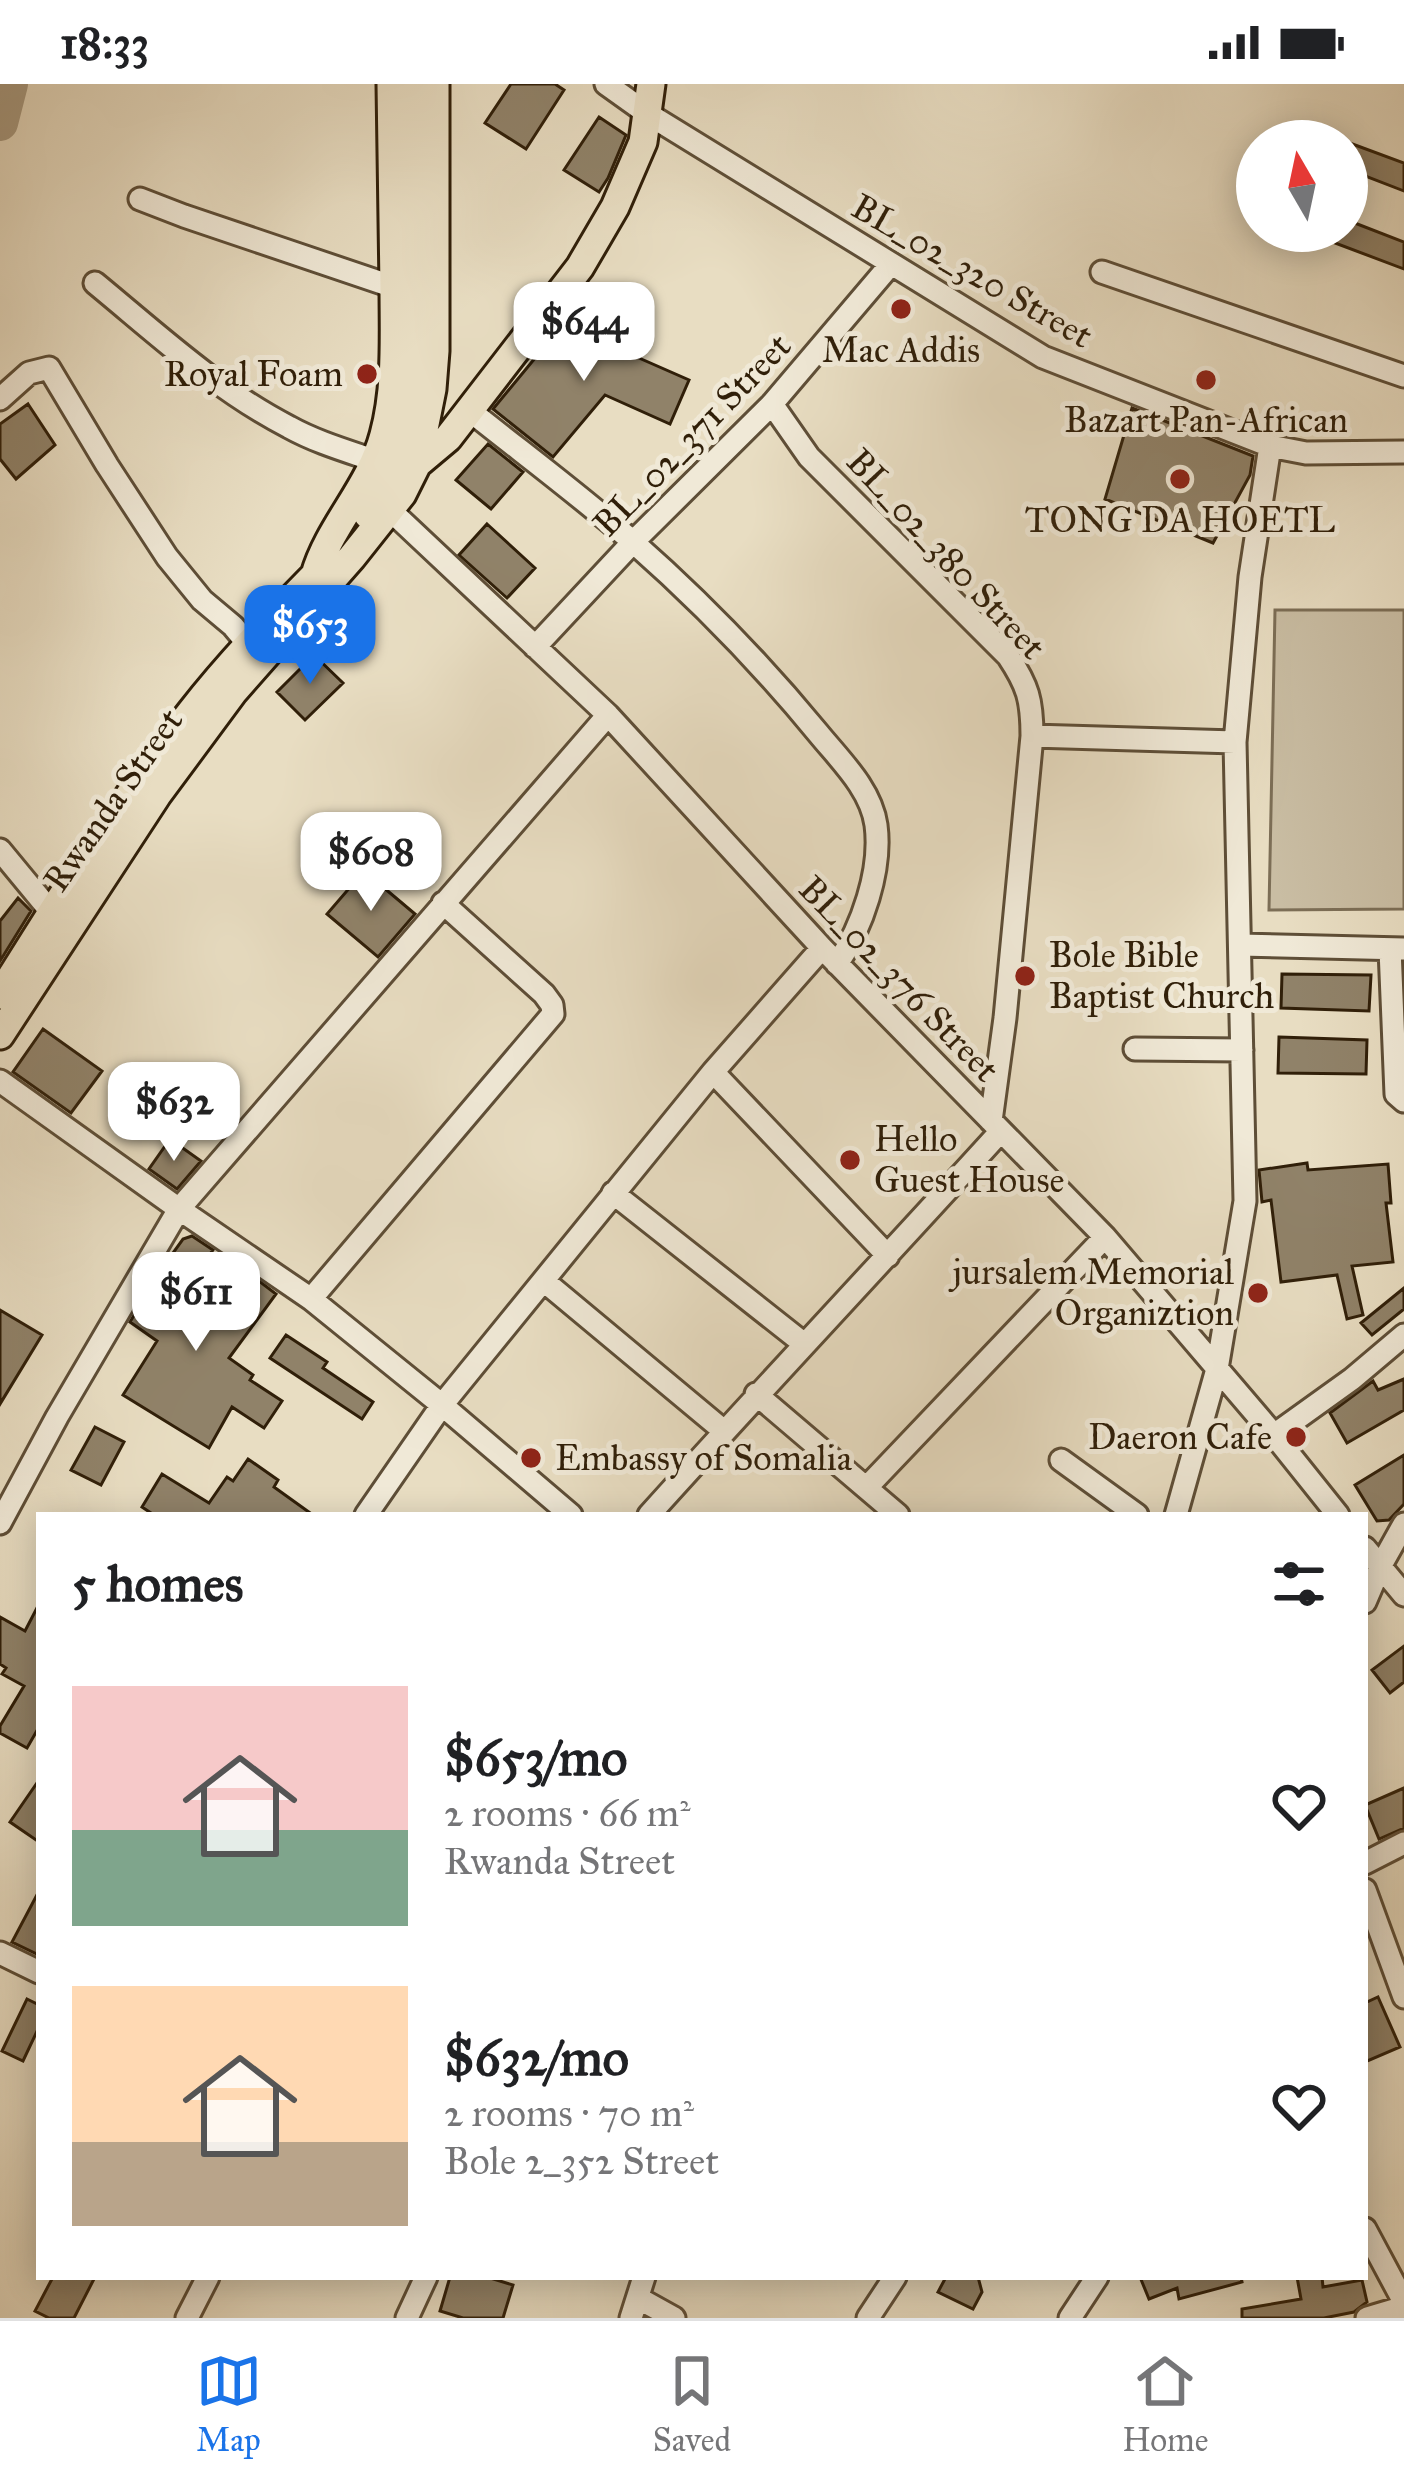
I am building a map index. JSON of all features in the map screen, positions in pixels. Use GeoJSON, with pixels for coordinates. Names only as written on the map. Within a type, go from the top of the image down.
{"type":"FeatureCollection","features":[{"type":"Feature","properties":{"kind":"main road","name":"Rwanda Street"},"geometry":{"type":"LineString","coordinates":[[0,995],[178,729],[248,644],[316,575],[321,555],[376,461],[392,388],[391,84]]}},
{"type":"Feature","properties":{"kind":"main road"},"geometry":{"type":"LineString","coordinates":[[316,575],[380,498],[398,449],[410,392],[415,84]]}},
{"type":"Feature","properties":{"kind":"main road"},"geometry":{"type":"LineString","coordinates":[[417,464],[435,351],[435,84]]}},
{"type":"Feature","properties":{"kind":"main road","name":"Rwanda Street"},"geometry":{"type":"LineString","coordinates":[[0,1035],[191,748],[234,691],[352,557],[402,494],[417,464],[448,438],[513,357],[600,236],[643,142],[651,84]]}},
{"type":"Feature","properties":{"kind":"street","name":"BL_02_320 Street"},"geometry":{"type":"LineString","coordinates":[[607,84],[647,114],[1043,357],[1270,446],[1306,453],[1404,452]]}},
{"type":"Feature","properties":{"kind":"street"},"geometry":{"type":"LineString","coordinates":[[140,199],[394,287]]}},
{"type":"Feature","properties":{"kind":"street","name":"BL_02_371 Street"},"geometry":{"type":"LineString","coordinates":[[535,647],[772,404],[891,264]]}},
{"type":"Feature","properties":{"kind":"street"},"geometry":{"type":"LineString","coordinates":[[1102,272],[1404,376]]}},
{"type":"Feature","properties":{"kind":"street"},"geometry":{"type":"LineString","coordinates":[[95,283],[203,373],[256,408],[290,428],[376,461]]}},
{"type":"Feature","properties":{"kind":"street"},"geometry":{"type":"LineString","coordinates":[[0,399],[29,373],[49,368],[167,557],[202,600],[248,644]]}},
{"type":"Feature","properties":{"kind":"street","name":"BL_02_380 Street"},"geometry":{"type":"LineString","coordinates":[[772,404],[809,458],[1007,656],[1025,681],[1032,706],[1032,736],[996,1126]]}},
{"type":"Feature","properties":{"kind":"street"},"geometry":{"type":"LineString","coordinates":[[368,1512],[442,1405],[712,1072],[856,933],[872,877],[876,824],[870,804],[856,779],[757,662],[633,542],[469,410]]}},
{"type":"Feature","properties":{"kind":"street"},"geometry":{"type":"LineString","coordinates":[[1177,1512],[1217,1369],[1246,1201],[1235,742],[1250,578],[1270,446]]}},
{"type":"Feature","properties":{"kind":"street","name":"BL_02_376 Street"},"geometry":{"type":"LineString","coordinates":[[389,510],[608,715],[830,956],[1105,1237],[1336,1512]]}},
{"type":"Feature","properties":{"kind":"street"},"geometry":{"type":"LineString","coordinates":[[0,1523],[179,1209],[608,715]]}},
{"type":"Feature","properties":{"kind":"street"},"geometry":{"type":"LineString","coordinates":[[1032,736],[1235,742]]}},
{"type":"Feature","properties":{"kind":"street"},"geometry":{"type":"LineString","coordinates":[[0,850],[52,913]]}},
{"type":"Feature","properties":{"kind":"street"},"geometry":{"type":"LineString","coordinates":[[311,1299],[553,1014],[544,994],[443,903]]}},
{"type":"Feature","properties":{"kind":"street"},"geometry":{"type":"LineString","coordinates":[[1240,945],[1397,949],[1396,1094],[1404,1101]]}},
{"type":"Feature","properties":{"kind":"street"},"geometry":{"type":"LineString","coordinates":[[1135,1049],[1242,1050]]}},
{"type":"Feature","properties":{"kind":"street"},"geometry":{"type":"LineString","coordinates":[[712,1072],[888,1256]]}},
{"type":"Feature","properties":{"kind":"street"},"geometry":{"type":"LineString","coordinates":[[0,1082],[311,1299],[567,1512]]}},
{"type":"Feature","properties":{"kind":"street"},"geometry":{"type":"LineString","coordinates":[[652,1512],[888,1256],[996,1126]]}},
{"type":"Feature","properties":{"kind":"street"},"geometry":{"type":"LineString","coordinates":[[613,1193],[803,1343]]}},
{"type":"Feature","properties":{"kind":"street"},"geometry":{"type":"LineString","coordinates":[[867,1487],[1105,1237]]}},
{"type":"Feature","properties":{"kind":"street"},"geometry":{"type":"LineString","coordinates":[[544,1281],[724,1430]]}},
{"type":"Feature","properties":{"kind":"street"},"geometry":{"type":"LineString","coordinates":[[1274,1435],[1404,1335]]}},
{"type":"Feature","properties":{"kind":"street"},"geometry":{"type":"LineString","coordinates":[[756,1394],[895,1512]]}},
{"type":"Feature","properties":{"kind":"street"},"geometry":{"type":"LineString","coordinates":[[1061,1460],[1133,1512]]}},
{"type":"Feature","properties":{"kind":"street"},"geometry":{"type":"LineString","coordinates":[[1368,1595],[1404,1525]]}},
{"type":"Feature","properties":{"kind":"street"},"geometry":{"type":"LineString","coordinates":[[1368,1552],[1404,1595]]}},
{"type":"Feature","properties":{"kind":"street"},"geometry":{"type":"LineString","coordinates":[[1368,1861],[1404,1843]]}},
{"type":"Feature","properties":{"kind":"street"},"geometry":{"type":"LineString","coordinates":[[1368,1898],[1403,1989]]}},
{"type":"Feature","properties":{"kind":"street"},"geometry":{"type":"LineString","coordinates":[[0,1953],[36,1971]]}},
{"type":"Feature","properties":{"kind":"street"},"geometry":{"type":"LineString","coordinates":[[1367,2318],[1404,2304],[1368,2235]]}},
{"type":"Feature","properties":{"kind":"street"},"geometry":{"type":"LineString","coordinates":[[187,2318],[206,2280]]}},
{"type":"Feature","properties":{"kind":"street"},"geometry":{"type":"LineString","coordinates":[[407,2318],[425,2280]]}},
{"type":"Feature","properties":{"kind":"street"},"geometry":{"type":"LineString","coordinates":[[868,2318],[893,2280]]}},
{"type":"Feature","properties":{"kind":"street"},"geometry":{"type":"LineString","coordinates":[[1070,2318],[1095,2280]]}},
{"type":"Feature","properties":{"kind":"street"},"geometry":{"type":"LineString","coordinates":[[638,2298],[674,2318]]}},
{"type":"Feature","properties":{"kind":"shaded area"},"geometry":{"type":"Polygon","coordinates":[[[1275,610],[1404,610],[1404,909],[1269,910],[1275,610]]]}},
{"type":"Feature","properties":{"kind":"building"},"geometry":{"type":"Polygon","coordinates":[[[511,84],[555,84],[564,90],[526,149],[485,123],[511,84]]]}},
{"type":"Feature","properties":{"kind":"building"},"geometry":{"type":"Polygon","coordinates":[[[599,117],[626,135],[599,192],[564,170],[599,117]]]}},
{"type":"Feature","properties":{"kind":"building"},"geometry":{"type":"Polygon","coordinates":[[[1368,150],[1404,163],[1404,191],[1368,177],[1368,150]]]}},
{"type":"Feature","properties":{"kind":"building"},"geometry":{"type":"Polygon","coordinates":[[[1368,228],[1404,242],[1404,269],[1359,252],[1368,252],[1368,228]]]}},
{"type":"Feature","properties":{"kind":"building"},"geometry":{"type":"Polygon","coordinates":[[[572,306],[605,331],[598,340],[689,380],[670,424],[605,395],[553,457],[493,409],[572,306]]]}},
{"type":"Feature","properties":{"kind":"building"},"geometry":{"type":"Polygon","coordinates":[[[28,404],[55,445],[16,479],[0,459],[0,424],[28,404]]]}},
{"type":"Feature","properties":{"kind":"building","name":"TONG DA HOETL"},"geometry":{"type":"Polygon","coordinates":[[[1132,408],[1253,456],[1250,475],[1213,543],[1105,499],[1132,408]]]}},
{"type":"Feature","properties":{"kind":"building"},"geometry":{"type":"Polygon","coordinates":[[[488,444],[523,472],[491,509],[456,480],[488,444]]]}},
{"type":"Feature","properties":{"kind":"building"},"geometry":{"type":"Polygon","coordinates":[[[487,524],[535,568],[507,598],[459,555],[487,524]]]}},
{"type":"Feature","properties":{"kind":"building"},"geometry":{"type":"Polygon","coordinates":[[[314,655],[343,683],[305,720],[277,692],[314,655]]]}},
{"type":"Feature","properties":{"kind":"building"},"geometry":{"type":"Polygon","coordinates":[[[364,871],[415,914],[378,957],[327,914],[364,871]]]}},
{"type":"Feature","properties":{"kind":"building"},"geometry":{"type":"Polygon","coordinates":[[[18,898],[31,911],[0,961],[0,921],[18,898]]]}},
{"type":"Feature","properties":{"kind":"building"},"geometry":{"type":"Polygon","coordinates":[[[1282,974],[1371,975],[1369,1011],[1281,1008],[1282,974]]]}},
{"type":"Feature","properties":{"kind":"building"},"geometry":{"type":"Polygon","coordinates":[[[43,1029],[102,1071],[71,1113],[13,1072],[43,1029]]]}},
{"type":"Feature","properties":{"kind":"building"},"geometry":{"type":"Polygon","coordinates":[[[1279,1037],[1367,1040],[1366,1074],[1278,1073],[1279,1037]]]}},
{"type":"Feature","properties":{"kind":"building"},"geometry":{"type":"Polygon","coordinates":[[[170,1139],[201,1161],[177,1189],[149,1169],[170,1139]]]}},
{"type":"Feature","properties":{"kind":"building"},"geometry":{"type":"Polygon","coordinates":[[[1307,1163],[1308,1170],[1388,1164],[1391,1203],[1386,1203],[1393,1262],[1352,1266],[1363,1315],[1347,1319],[1337,1275],[1281,1282],[1271,1200],[1262,1202],[1259,1170],[1307,1163]]]}},
{"type":"Feature","properties":{"kind":"building"},"geometry":{"type":"Polygon","coordinates":[[[192,1236],[213,1250],[181,1294],[228,1324],[259,1281],[276,1294],[229,1358],[253,1375],[250,1380],[282,1401],[264,1428],[232,1407],[209,1448],[123,1395],[157,1341],[130,1322],[183,1239],[192,1236]]]}},
{"type":"Feature","properties":{"kind":"building"},"geometry":{"type":"Polygon","coordinates":[[[1404,1288],[1404,1309],[1372,1335],[1361,1323],[1404,1288]]]}},
{"type":"Feature","properties":{"kind":"building"},"geometry":{"type":"Polygon","coordinates":[[[0,1310],[42,1335],[0,1404],[0,1310]]]}},
{"type":"Feature","properties":{"kind":"building"},"geometry":{"type":"Polygon","coordinates":[[[286,1335],[327,1362],[323,1368],[373,1402],[362,1419],[270,1358],[286,1335]]]}},
{"type":"Feature","properties":{"kind":"building"},"geometry":{"type":"Polygon","coordinates":[[[1404,1379],[1404,1410],[1347,1443],[1330,1413],[1373,1381],[1378,1390],[1404,1379]]]}},
{"type":"Feature","properties":{"kind":"building"},"geometry":{"type":"Polygon","coordinates":[[[95,1427],[124,1442],[101,1485],[71,1470],[95,1427]]]}},
{"type":"Feature","properties":{"kind":"building"},"geometry":{"type":"Polygon","coordinates":[[[1404,1455],[1404,1504],[1389,1520],[1377,1521],[1355,1485],[1404,1455]]]}},
{"type":"Feature","properties":{"kind":"building"},"geometry":{"type":"Polygon","coordinates":[[[248,1459],[278,1480],[274,1487],[309,1512],[150,1512],[142,1507],[162,1474],[209,1503],[227,1477],[233,1481],[248,1459]]]}},
{"type":"Feature","properties":{"kind":"building"},"geometry":{"type":"Polygon","coordinates":[[[36,1610],[36,1732],[27,1748],[0,1733],[24,1686],[2,1674],[6,1668],[0,1664],[0,1617],[25,1631],[36,1610]]]}},
{"type":"Feature","properties":{"kind":"building"},"geometry":{"type":"Polygon","coordinates":[[[1404,1646],[1404,1682],[1390,1693],[1372,1670],[1404,1646]]]}},
{"type":"Feature","properties":{"kind":"building"},"geometry":{"type":"Polygon","coordinates":[[[36,1784],[36,1840],[10,1822],[36,1784]]]}},
{"type":"Feature","properties":{"kind":"building"},"geometry":{"type":"Polygon","coordinates":[[[1404,1788],[1404,1828],[1379,1839],[1368,1804],[1404,1788]]]}},
{"type":"Feature","properties":{"kind":"building"},"geometry":{"type":"Polygon","coordinates":[[[36,1897],[36,1954],[12,1942],[36,1897]]]}},
{"type":"Feature","properties":{"kind":"building"},"geometry":{"type":"Polygon","coordinates":[[[1378,1997],[1400,2047],[1368,2061],[1368,2002],[1378,1997]]]}},
{"type":"Feature","properties":{"kind":"building"},"geometry":{"type":"Polygon","coordinates":[[[27,1999],[36,2004],[36,2033],[23,2061],[2,2051],[27,1999]]]}},
{"type":"Feature","properties":{"kind":"building"},"geometry":{"type":"Polygon","coordinates":[[[51,2280],[93,2280],[74,2318],[49,2318],[35,2311],[51,2280]]]}},
{"type":"Feature","properties":{"kind":"building"},"geometry":{"type":"Polygon","coordinates":[[[449,2280],[497,2280],[513,2285],[503,2318],[463,2318],[440,2311],[449,2280]]]}},
{"type":"Feature","properties":{"kind":"building"},"geometry":{"type":"Polygon","coordinates":[[[944,2280],[979,2280],[982,2292],[973,2309],[938,2292],[944,2280]]]}},
{"type":"Feature","properties":{"kind":"building"},"geometry":{"type":"Polygon","coordinates":[[[1141,2280],[1242,2282],[1179,2299],[1177,2288],[1149,2299],[1141,2280]]]}},
{"type":"Feature","properties":{"kind":"building"},"geometry":{"type":"Polygon","coordinates":[[[1298,2280],[1322,2280],[1323,2287],[1362,2280],[1367,2302],[1354,2312],[1324,2318],[1242,2318],[1242,2309],[1301,2299],[1298,2280]]]}},
{"type":"Feature","properties":{"kind":"waterway"},"geometry":{"type":"LineString","coordinates":[[0,123],[10,84]]}},
{"type":"Feature","properties":{"kind":"place","name":"Mac Addis"},"geometry":{"type":"Point","coordinates":[901,309]}},
{"type":"Feature","properties":{"kind":"place","name":"Royal Foam"},"geometry":{"type":"Point","coordinates":[367,374]}},
{"type":"Feature","properties":{"kind":"place","name":"Bazart Pan-African"},"geometry":{"type":"Point","coordinates":[1206,380]}},
{"type":"Feature","properties":{"kind":"place","name":"TONG DA HOETL"},"geometry":{"type":"Point","coordinates":[1180,479]}},
{"type":"Feature","properties":{"kind":"place","name":"Bole Bible Baptist Church"},"geometry":{"type":"Point","coordinates":[1025,976]}},
{"type":"Feature","properties":{"kind":"place","name":"Hello Guest House"},"geometry":{"type":"Point","coordinates":[850,1160]}},
{"type":"Feature","properties":{"kind":"place","name":"jursalem Memorial Organiztion"},"geometry":{"type":"Point","coordinates":[1258,1293]}},
{"type":"Feature","properties":{"kind":"place","name":"Daeron Cafe"},"geometry":{"type":"Point","coordinates":[1296,1437]}},
{"type":"Feature","properties":{"kind":"place","name":"Embassy of Somalia"},"geometry":{"type":"Point","coordinates":[531,1458]}}]}
